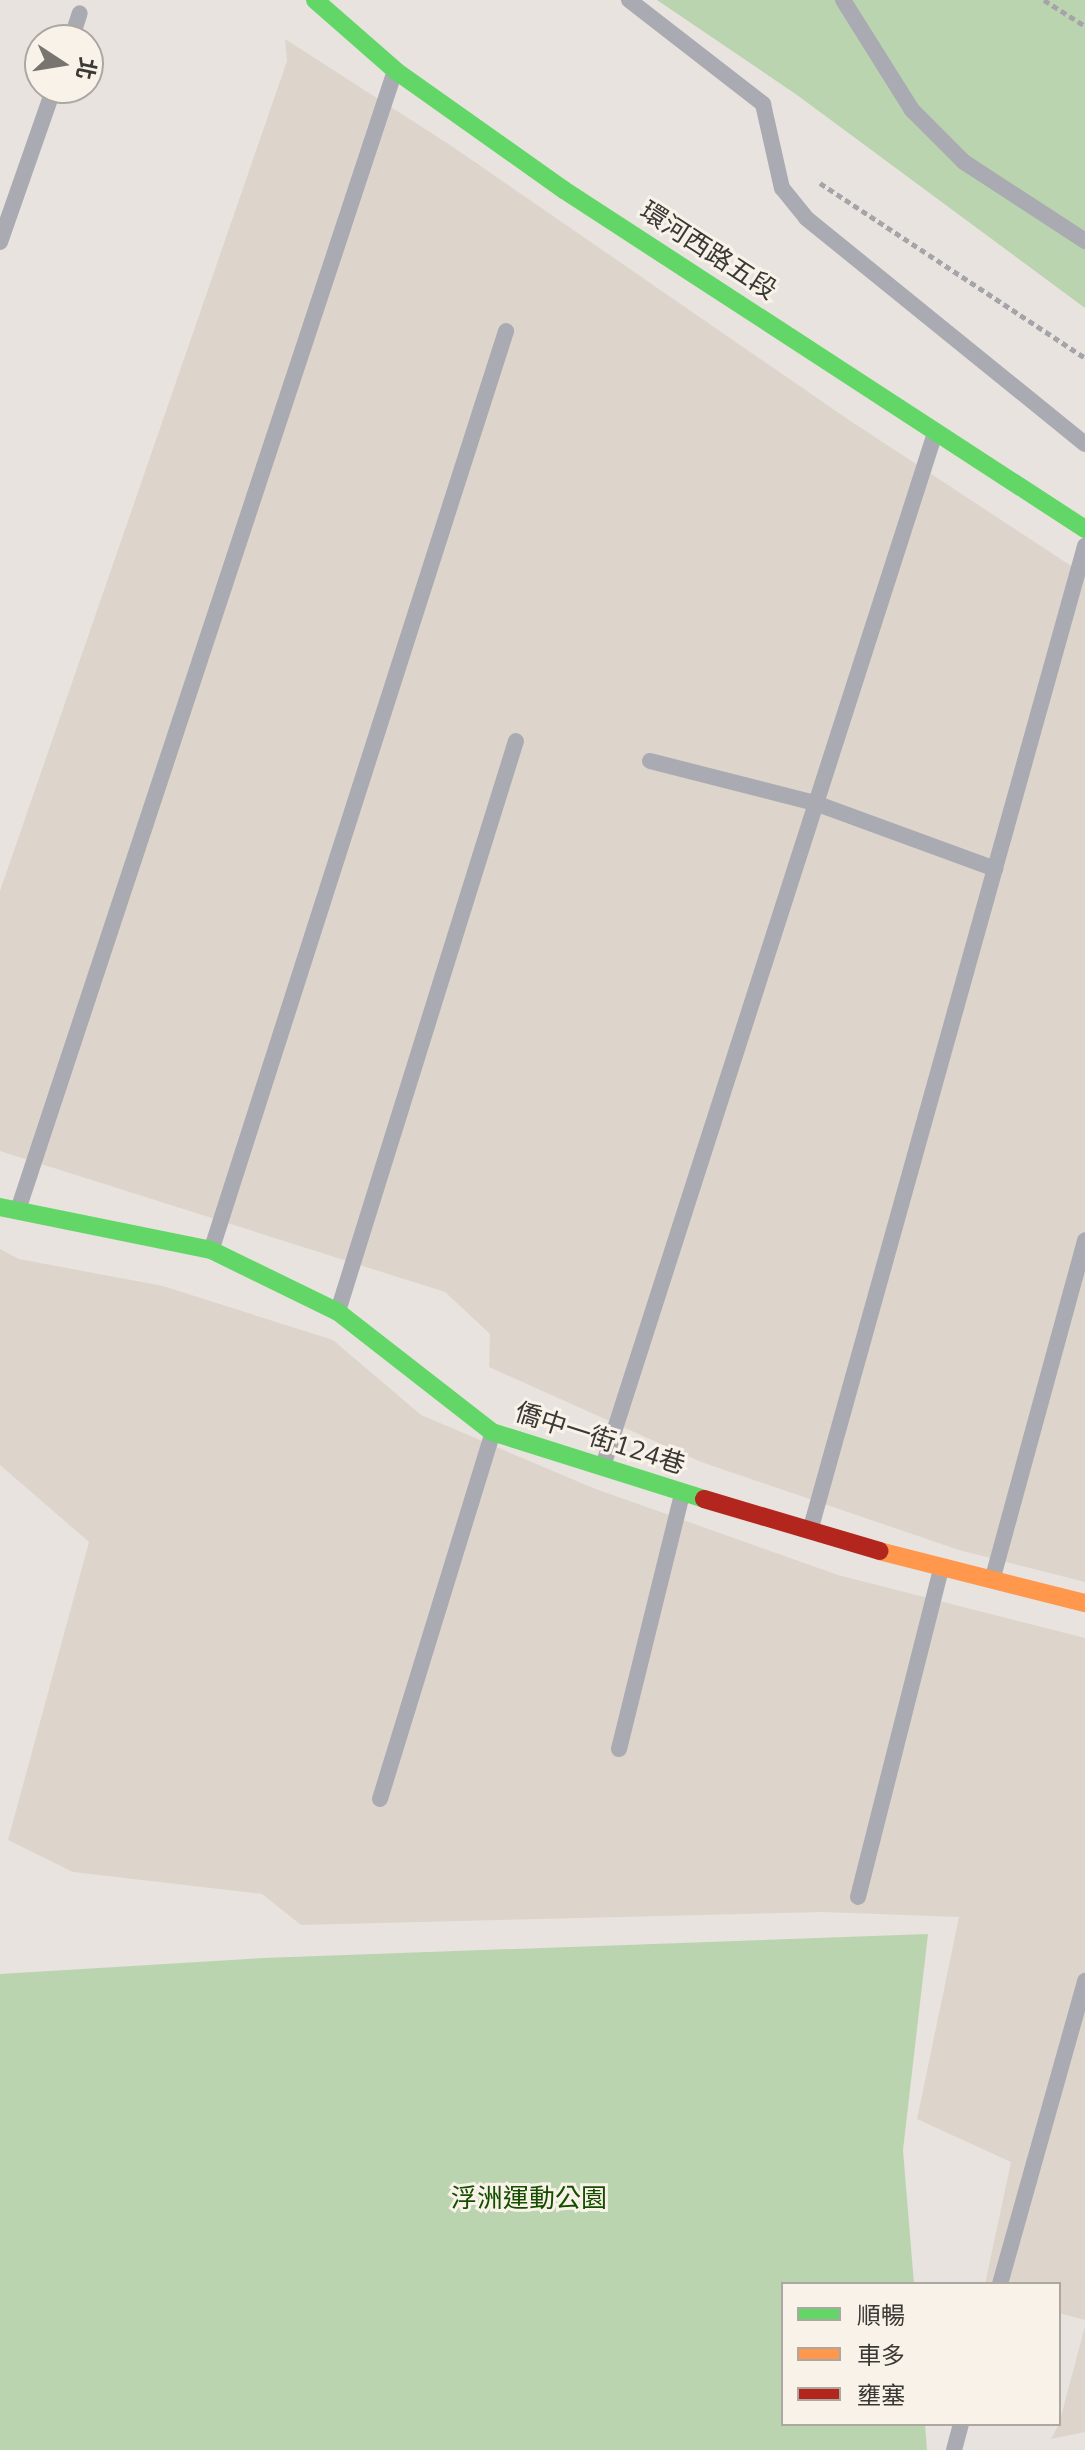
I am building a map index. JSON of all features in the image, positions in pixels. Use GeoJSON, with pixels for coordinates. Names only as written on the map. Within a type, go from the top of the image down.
{"type":"FeatureCollection","features":[{"type":"Feature","properties":{"kind":"street","name":"環河西路五段"},"geometry":{"type":"LineString","coordinates":[[315,0],[396,71],[564,190],[1085,529]]}},
{"type":"Feature","properties":{"kind":"street","name":"僑中一街124巷"},"geometry":{"type":"LineString","coordinates":[[9,1209],[211,1250],[338,1312],[492,1432],[810,1533],[1085,1603]]}},
{"type":"Feature","properties":{"kind":"lane"},"geometry":{"type":"LineString","coordinates":[[629,0],[763,104],[782,188],[806,218],[1085,444]]}},
{"type":"Feature","properties":{"kind":"lane"},"geometry":{"type":"LineString","coordinates":[[843,0],[912,110],[964,162],[1085,241]]}},
{"type":"Feature","properties":{"kind":"lane"},"geometry":{"type":"LineString","coordinates":[[76,24],[80,13]]}},
{"type":"Feature","properties":{"kind":"lane"},"geometry":{"type":"LineString","coordinates":[[9,1209],[396,71]]}},
{"type":"Feature","properties":{"kind":"lane"},"geometry":{"type":"LineString","coordinates":[[0,242],[48,104]]}},
{"type":"Feature","properties":{"kind":"lane"},"geometry":{"type":"LineString","coordinates":[[211,1250],[506,331]]}},
{"type":"Feature","properties":{"kind":"lane"},"geometry":{"type":"LineString","coordinates":[[602,1467],[936,430]]}},
{"type":"Feature","properties":{"kind":"lane"},"geometry":{"type":"LineString","coordinates":[[810,1533],[1085,546]]}},
{"type":"Feature","properties":{"kind":"lane"},"geometry":{"type":"LineString","coordinates":[[338,1312],[516,741]]}},
{"type":"Feature","properties":{"kind":"lane"},"geometry":{"type":"LineString","coordinates":[[650,761],[815,803],[995,869]]}},
{"type":"Feature","properties":{"kind":"lane"},"geometry":{"type":"LineString","coordinates":[[992,1579],[1085,1240]]}},
{"type":"Feature","properties":{"kind":"lane"},"geometry":{"type":"LineString","coordinates":[[380,1799],[492,1432]]}},
{"type":"Feature","properties":{"kind":"lane"},"geometry":{"type":"LineString","coordinates":[[619,1749],[683,1493]]}},
{"type":"Feature","properties":{"kind":"lane"},"geometry":{"type":"LineString","coordinates":[[858,1897],[941,1566]]}},
{"type":"Feature","properties":{"kind":"lane"},"geometry":{"type":"LineString","coordinates":[[1001,2282],[1085,1981]]}},
{"type":"Feature","properties":{"kind":"lane"},"geometry":{"type":"LineString","coordinates":[[954,2450],[960,2426]]}},
{"type":"Feature","properties":{"kind":"path"},"geometry":{"type":"LineString","coordinates":[[1044,0],[1085,26]]}},
{"type":"Feature","properties":{"kind":"path"},"geometry":{"type":"LineString","coordinates":[[820,183],[1085,358]]}},
{"type":"Feature","properties":{"kind":"shaded area"},"geometry":{"type":"Polygon","coordinates":[[[285,39],[450,145],[849,420],[1085,575],[1085,1582],[959,1550],[701,1462],[489,1367],[490,1334],[445,1292],[0,1151],[0,891],[287,61],[285,39]]]}},
{"type":"Feature","properties":{"kind":"shaded area"},"geometry":{"type":"Polygon","coordinates":[[[0,1249],[19,1259],[163,1286],[333,1340],[421,1415],[593,1488],[838,1575],[1085,1638],[1085,2320],[1061,2314],[1061,2282],[985,2282],[1011,2162],[917,2119],[959,1917],[823,1912],[301,1925],[262,1894],[73,1872],[8,1840],[89,1542],[0,1465],[0,1249]]]}},
{"type":"Feature","properties":{"kind":"shaded area"},"geometry":{"type":"Polygon","coordinates":[[[1085,2326],[1085,2432],[1051,2439],[1058,2426],[1061,2426],[1085,2326]]]}},
{"type":"Feature","properties":{"kind":"green space"},"geometry":{"type":"Polygon","coordinates":[[[657,0],[1085,0],[1085,308],[797,95],[657,0]]]}},
{"type":"Feature","properties":{"kind":"green space","name":"浮洲運動公園"},"geometry":{"type":"Polygon","coordinates":[[[928,1934],[903,2150],[914,2282],[781,2282],[781,2426],[925,2426],[927,2450],[0,2450],[0,1974],[263,1958],[928,1934]]]}},
{"type":"Feature","properties":{"kind":"traffic: fast"},"geometry":{"type":"LineString","coordinates":[[315,0],[396,71],[564,190],[1085,529]]}},
{"type":"Feature","properties":{"kind":"traffic: fast"},"geometry":{"type":"LineString","coordinates":[[0,1207],[211,1250],[338,1312],[492,1432],[704,1499]]}},
{"type":"Feature","properties":{"kind":"traffic: slow"},"geometry":{"type":"LineString","coordinates":[[879,1551],[1085,1603]]}},
{"type":"Feature","properties":{"kind":"traffic: jam"},"geometry":{"type":"LineString","coordinates":[[704,1499],[879,1551]]}}]}
